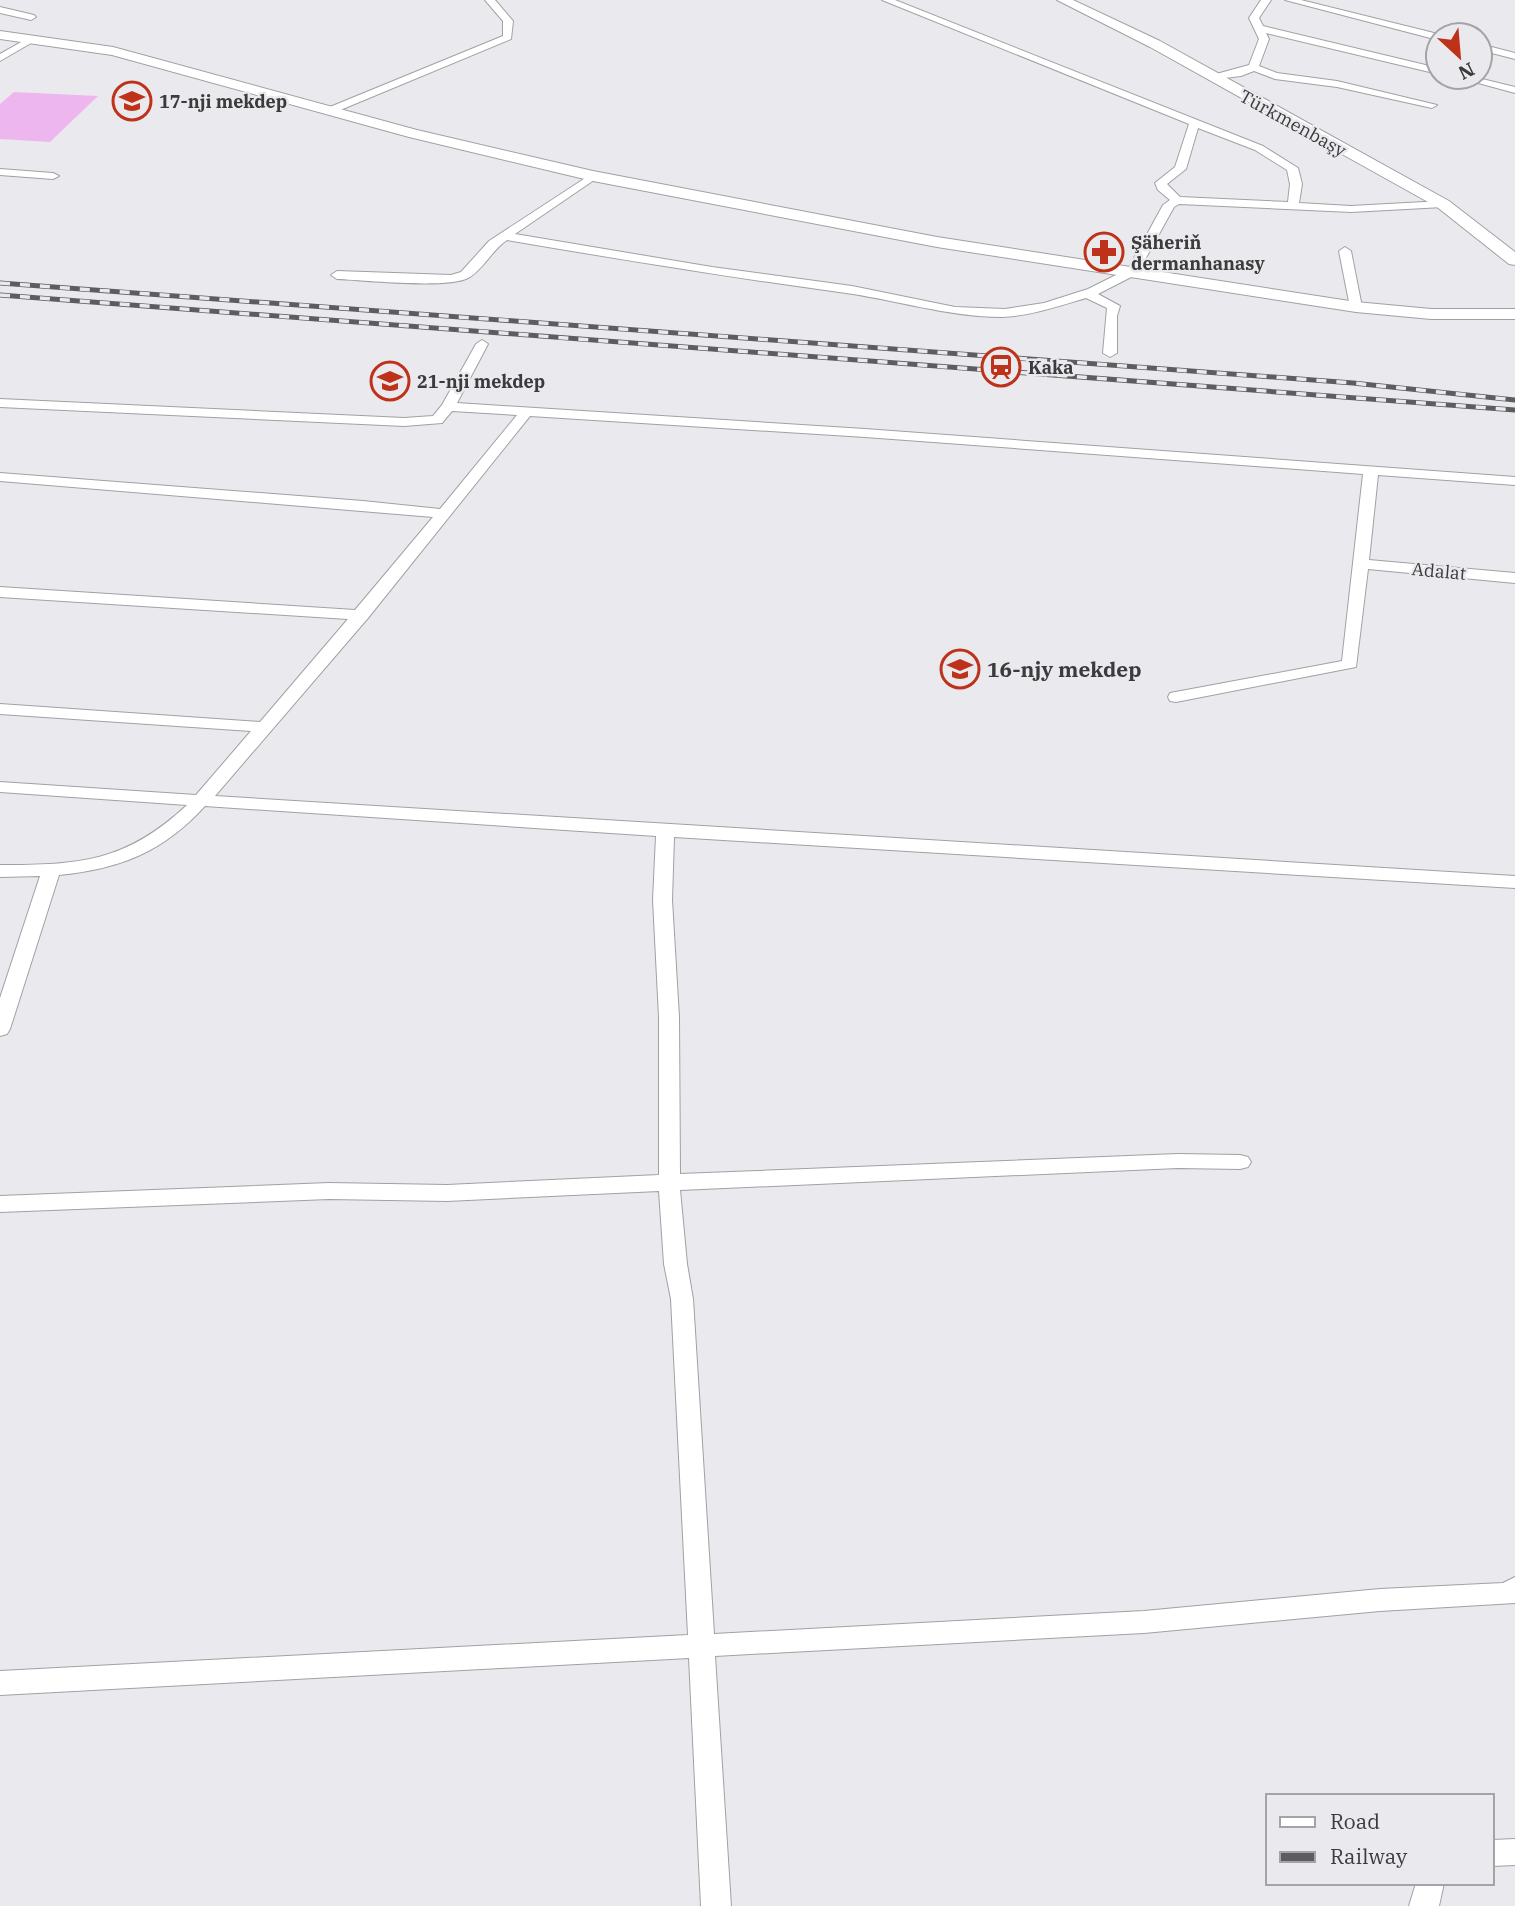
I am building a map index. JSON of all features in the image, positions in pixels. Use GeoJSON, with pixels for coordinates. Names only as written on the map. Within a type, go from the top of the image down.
{"type":"FeatureCollection","features":[{"type":"Feature","properties":{"kind":"street"},"geometry":{"type":"LineString","coordinates":[[329,111],[508,37],[508,21],[490,0]]}},
{"type":"Feature","properties":{"kind":"street"},"geometry":{"type":"LineString","coordinates":[[887,0],[1259,148],[1292,168],[1296,184],[1293,207]]}},
{"type":"Feature","properties":{"kind":"street","name":"Türkmenbaşy"},"geometry":{"type":"LineString","coordinates":[[1063,0],[1155,44],[1443,204],[1515,260]]}},
{"type":"Feature","properties":{"kind":"street"},"geometry":{"type":"LineString","coordinates":[[1254,67],[1256,55],[1264,39],[1254,18],[1266,1],[1279,0]]}},
{"type":"Feature","properties":{"kind":"street"},"geometry":{"type":"LineString","coordinates":[[1290,0],[1424,34]]}},
{"type":"Feature","properties":{"kind":"street"},"geometry":{"type":"LineString","coordinates":[[0,10],[31,17]]}},
{"type":"Feature","properties":{"kind":"street"},"geometry":{"type":"LineString","coordinates":[[1258,28],[1424,68]]}},
{"type":"Feature","properties":{"kind":"street"},"geometry":{"type":"LineString","coordinates":[[0,34],[113,51],[494,154],[593,176],[937,242],[1356,307],[1431,314],[1515,314]]}},
{"type":"Feature","properties":{"kind":"street"},"geometry":{"type":"LineString","coordinates":[[0,58],[33,39]]}},
{"type":"Feature","properties":{"kind":"street"},"geometry":{"type":"LineString","coordinates":[[1494,51],[1515,56]]}},
{"type":"Feature","properties":{"kind":"street"},"geometry":{"type":"LineString","coordinates":[[1213,78],[1241,73],[1254,67],[1275,76],[1337,84],[1432,106]]}},
{"type":"Feature","properties":{"kind":"street"},"geometry":{"type":"LineString","coordinates":[[1494,85],[1515,90]]}},
{"type":"Feature","properties":{"kind":"street"},"geometry":{"type":"LineString","coordinates":[[1194,124],[1180,169],[1161,183],[1162,188],[1177,200],[1351,209],[1443,204]]}},
{"type":"Feature","properties":{"kind":"street"},"geometry":{"type":"LineString","coordinates":[[0,172],[53,176]]}},
{"type":"Feature","properties":{"kind":"street"},"geometry":{"type":"LineString","coordinates":[[337,275],[451,279],[465,275],[493,244],[593,176]]}},
{"type":"Feature","properties":{"kind":"street"},"geometry":{"type":"LineString","coordinates":[[505,236],[712,271],[852,290],[955,311],[1005,313],[1046,306],[1087,294],[1133,271],[1169,205],[1177,200]]}},
{"type":"Feature","properties":{"kind":"street"},"geometry":{"type":"LineString","coordinates":[[1345,251],[1356,307]]}},
{"type":"Feature","properties":{"kind":"street"},"geometry":{"type":"LineString","coordinates":[[1087,294],[1114,306],[1111,316],[1110,354]]}},
{"type":"Feature","properties":{"kind":"street"},"geometry":{"type":"LineString","coordinates":[[0,403],[404,422],[437,420],[448,407],[482,344]]}},
{"type":"Feature","properties":{"kind":"street"},"geometry":{"type":"LineString","coordinates":[[448,407],[525,414],[865,433],[1515,481]]}},
{"type":"Feature","properties":{"kind":"street"},"geometry":{"type":"LineString","coordinates":[[0,871],[51,871],[107,860],[145,847],[161,836],[200,800],[362,615],[525,414]]}},
{"type":"Feature","properties":{"kind":"street"},"geometry":{"type":"LineString","coordinates":[[1176,697],[1350,664],[1363,564],[1371,470]]}},
{"type":"Feature","properties":{"kind":"street"},"geometry":{"type":"LineString","coordinates":[[0,477],[363,505],[444,514]]}},
{"type":"Feature","properties":{"kind":"street","name":"Adalat"},"geometry":{"type":"LineString","coordinates":[[1363,564],[1515,578]]}},
{"type":"Feature","properties":{"kind":"street"},"geometry":{"type":"LineString","coordinates":[[0,592],[362,615]]}},
{"type":"Feature","properties":{"kind":"street"},"geometry":{"type":"LineString","coordinates":[[0,709],[263,727]]}},
{"type":"Feature","properties":{"kind":"street"},"geometry":{"type":"LineString","coordinates":[[0,787],[1515,881]]}},
{"type":"Feature","properties":{"kind":"street"},"geometry":{"type":"LineString","coordinates":[[666,830],[662,898],[670,1019],[672,1256],[682,1299],[689,1464],[702,1644],[708,1809],[716,1906]]}},
{"type":"Feature","properties":{"kind":"street"},"geometry":{"type":"LineString","coordinates":[[0,1029],[51,871]]}},
{"type":"Feature","properties":{"kind":"street"},"geometry":{"type":"LineString","coordinates":[[0,1205],[329,1191],[447,1193],[1031,1166],[1240,1162]]}},
{"type":"Feature","properties":{"kind":"street"},"geometry":{"type":"LineString","coordinates":[[0,1683],[1144,1622],[1380,1600],[1510,1594],[1515,1588]]}},
{"type":"Feature","properties":{"kind":"street"},"geometry":{"type":"LineString","coordinates":[[1494,1853],[1515,1852]]}},
{"type":"Feature","properties":{"kind":"street"},"geometry":{"type":"LineString","coordinates":[[1424,1906],[1429,1885]]}},
{"type":"Feature","properties":{"kind":"shaded area"},"geometry":{"type":"Polygon","coordinates":[[[14,92],[98,96],[50,142],[0,139],[0,104],[14,92]]]}},
{"type":"Feature","properties":{"kind":"railway"},"geometry":{"type":"LineString","coordinates":[[0,283],[1353,383],[1515,400]]}},
{"type":"Feature","properties":{"kind":"railway"},"geometry":{"type":"LineString","coordinates":[[0,295],[1515,410]]}},
{"type":"Feature","properties":{"kind":"place","name":"17-nji mekdep"},"geometry":{"type":"Point","coordinates":[132,101]}},
{"type":"Feature","properties":{"kind":"place","name":"Şäheriň dermanhanasy"},"geometry":{"type":"Point","coordinates":[1104,252]}},
{"type":"Feature","properties":{"kind":"place","name":"Kaka"},"geometry":{"type":"Point","coordinates":[1001,367]}},
{"type":"Feature","properties":{"kind":"place","name":"21-nji mekdep"},"geometry":{"type":"Point","coordinates":[390,381]}},
{"type":"Feature","properties":{"kind":"place","name":"16-njy mekdep"},"geometry":{"type":"Point","coordinates":[960,669]}}]}
